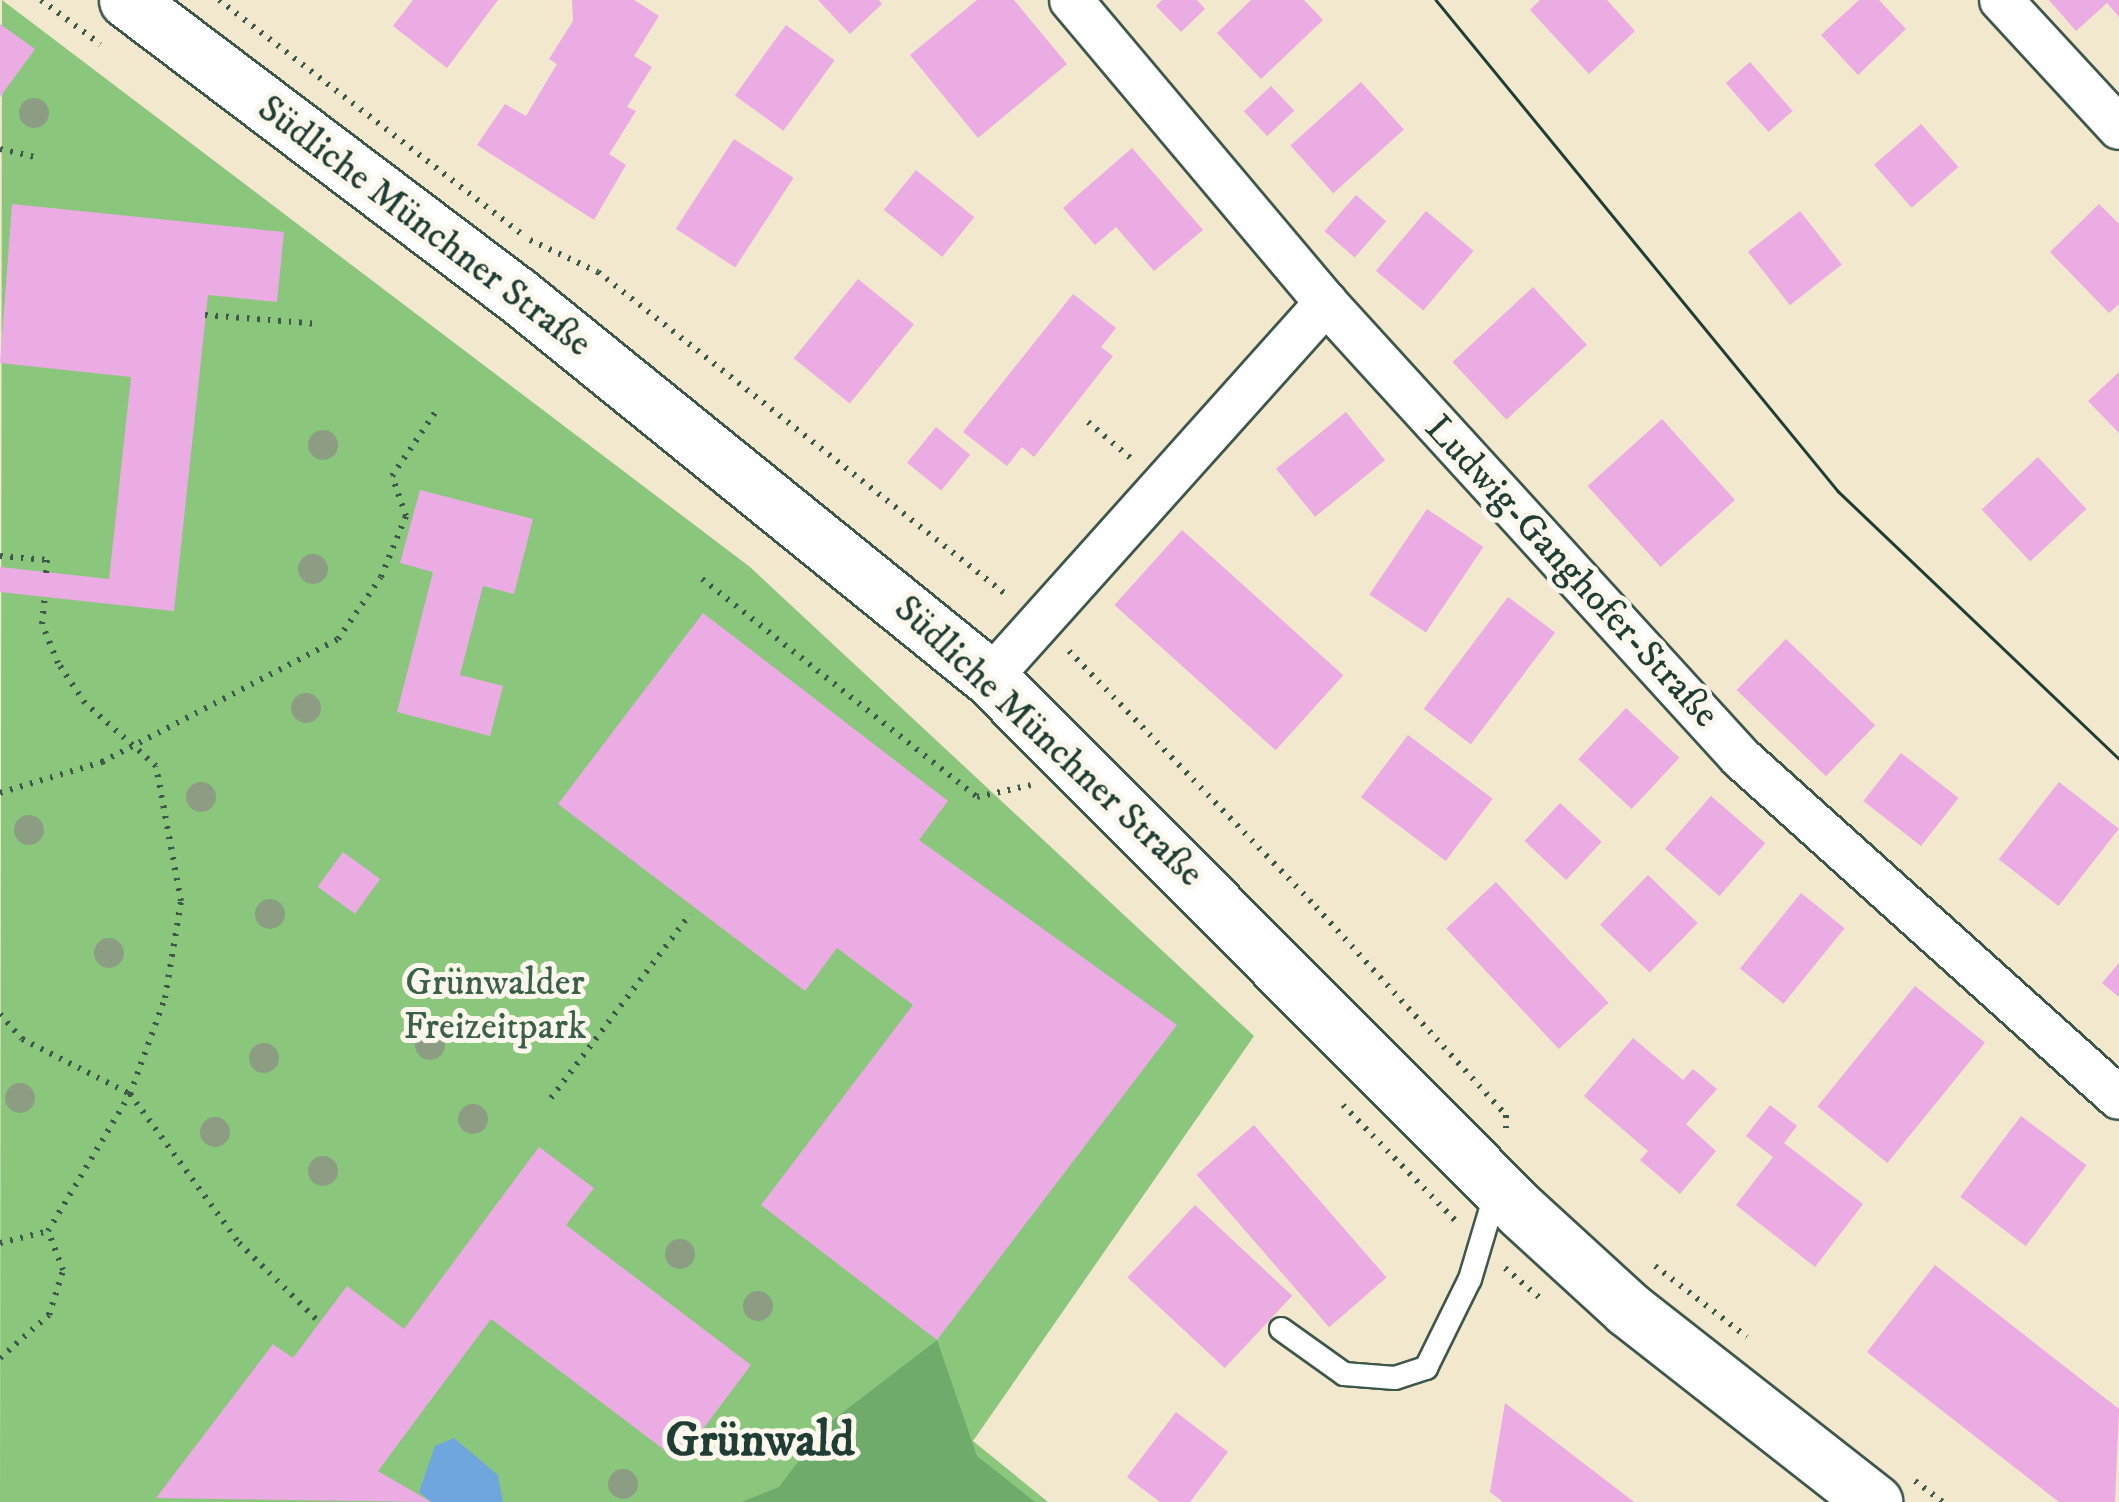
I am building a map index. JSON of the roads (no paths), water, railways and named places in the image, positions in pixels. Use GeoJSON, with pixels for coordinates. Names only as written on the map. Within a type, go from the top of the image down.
{"type":"FeatureCollection","features":[{"type":"Feature","properties":{"kind":"main road","name":"Südliche Münchner Straße"},"geometry":{"type":"LineString","coordinates":[[127,0],[516,294],[990,678],[1044,774],[1628,1309],[1874,1502]]}},
{"type":"Feature","properties":{"kind":"street","name":"Ludwig-Ganghofer-Straße"},"geometry":{"type":"LineString","coordinates":[[1071,0],[1326,304],[1742,758],[2119,1098]]}},
{"type":"Feature","properties":{"kind":"street"},"geometry":{"type":"LineString","coordinates":[[2001,0],[2116,119]]}},
{"type":"Feature","properties":{"kind":"street"},"geometry":{"type":"LineString","coordinates":[[990,678],[1326,304]]}},
{"type":"Feature","properties":{"kind":"lane"},"geometry":{"type":"LineString","coordinates":[[1282,1329],[1344,1374],[1395,1378],[1426,1368],[1480,1244],[1498,1188]]}},
{"type":"Feature","properties":{"kind":"water"},"geometry":{"type":"Polygon","coordinates":[[[454,1438],[498,1475],[503,1502],[431,1502],[419,1492],[435,1446],[454,1438]]]}},
{"type":"Feature","properties":{"kind":"tram line"},"geometry":{"type":"LineString","coordinates":[[1436,0],[1838,491],[2119,759]]}},
{"type":"Feature","properties":{"kind":"district","name":"Grünwald"},"geometry":{"type":"Point","coordinates":[760,1442]}},
{"type":"Feature","properties":{"kind":"park label","name":"Grünwalder Freizeitpark"},"geometry":{"type":"Point","coordinates":[495,1006]}}]}
